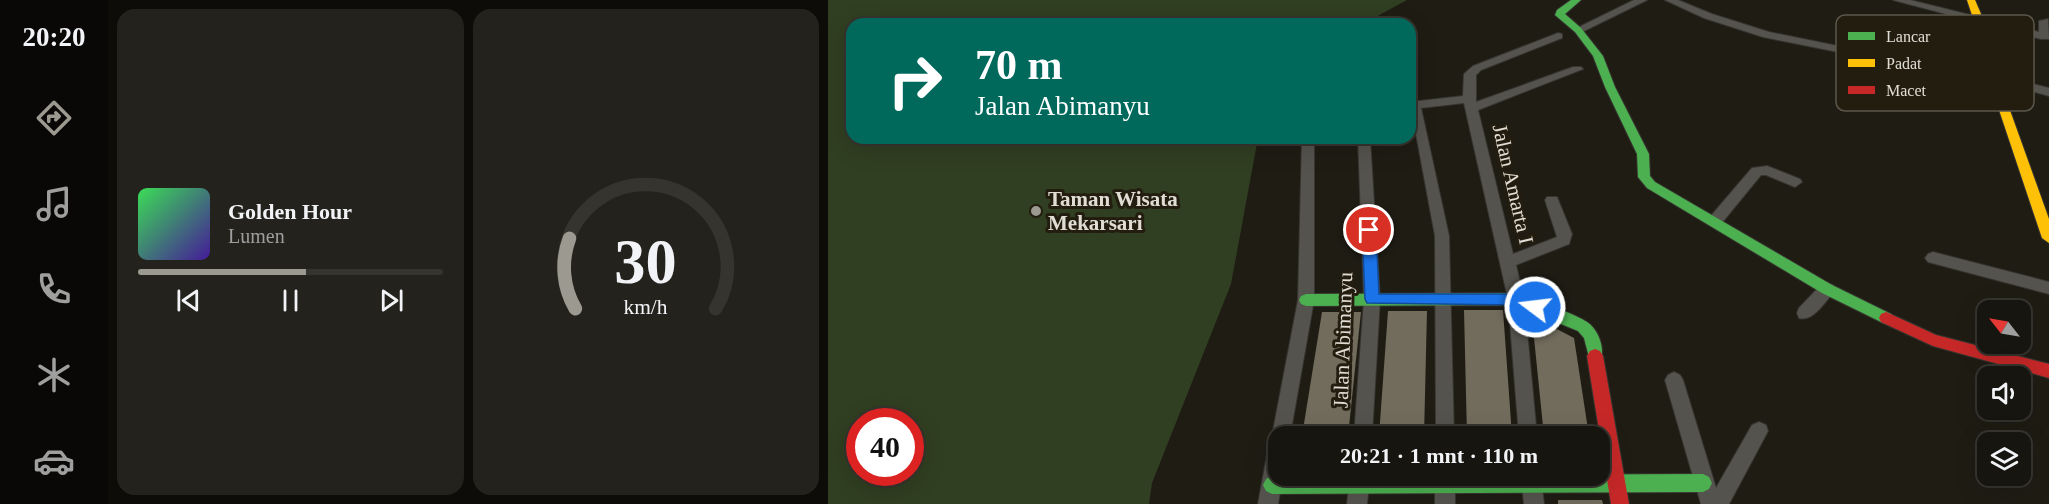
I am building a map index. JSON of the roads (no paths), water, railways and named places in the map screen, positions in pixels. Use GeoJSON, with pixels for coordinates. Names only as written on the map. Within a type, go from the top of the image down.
{"type":"FeatureCollection","features":[{"type":"Feature","properties":{"kind":"street"},"geometry":{"type":"LineString","coordinates":[[1577,0],[1560,15],[1578,30],[1598,56],[1610,87],[1643,154],[1644,177],[1659,190],[1827,289],[1933,340],[2049,371]]}},
{"type":"Feature","properties":{"kind":"street"},"geometry":{"type":"LineString","coordinates":[[1578,30],[1642,0]]}},
{"type":"Feature","properties":{"kind":"street"},"geometry":{"type":"LineString","coordinates":[[1670,0],[1701,14],[1767,35],[1836,49]]}},
{"type":"Feature","properties":{"kind":"street"},"geometry":{"type":"LineString","coordinates":[[1898,0],[1956,15]]}},
{"type":"Feature","properties":{"kind":"street"},"geometry":{"type":"LineString","coordinates":[[1971,0],[1977,15]]}},
{"type":"Feature","properties":{"kind":"street"},"geometry":{"type":"LineString","coordinates":[[2044,21],[2047,37]]}},
{"type":"Feature","properties":{"kind":"street","name":"Jalan Amarta I"},"geometry":{"type":"LineString","coordinates":[[1527,426],[1516,299],[1470,104],[1472,71],[1558,36]]}},
{"type":"Feature","properties":{"kind":"street"},"geometry":{"type":"LineString","coordinates":[[1416,106],[1470,104],[1577,69]]}},
{"type":"Feature","properties":{"kind":"street"},"geometry":{"type":"LineString","coordinates":[[2034,90],[2049,92]]}},
{"type":"Feature","properties":{"kind":"street"},"geometry":{"type":"LineString","coordinates":[[2005,111],[2049,238]]}},
{"type":"Feature","properties":{"kind":"street"},"geometry":{"type":"LineString","coordinates":[[1416,119],[1442,236],[1444,426]]}},
{"type":"Feature","properties":{"kind":"street"},"geometry":{"type":"LineString","coordinates":[[1283,426],[1306,300],[1308,144]]}},
{"type":"Feature","properties":{"kind":"street","name":"Jalan Abimanyu"},"geometry":{"type":"LineString","coordinates":[[1364,144],[1372,299],[1364,426]]}},
{"type":"Feature","properties":{"kind":"street"},"geometry":{"type":"LineString","coordinates":[[1715,221],[1757,171],[1767,170],[1795,182]]}},
{"type":"Feature","properties":{"kind":"street"},"geometry":{"type":"LineString","coordinates":[[1507,262],[1564,240],[1565,234],[1552,200]]}},
{"type":"Feature","properties":{"kind":"street"},"geometry":{"type":"LineString","coordinates":[[1933,258],[2049,288]]}},
{"type":"Feature","properties":{"kind":"street"},"geometry":{"type":"LineString","coordinates":[[1805,313],[1827,289]]}},
{"type":"Feature","properties":{"kind":"street"},"geometry":{"type":"LineString","coordinates":[[1306,300],[1516,299],[1573,321],[1591,336],[1620,504]]}},
{"type":"Feature","properties":{"kind":"street"},"geometry":{"type":"LineString","coordinates":[[1674,380],[1711,504]]}},
{"type":"Feature","properties":{"kind":"street"},"geometry":{"type":"LineString","coordinates":[[1718,504],[1759,431]]}},
{"type":"Feature","properties":{"kind":"street"},"geometry":{"type":"LineString","coordinates":[[1610,484],[1703,483]]}},
{"type":"Feature","properties":{"kind":"street"},"geometry":{"type":"LineString","coordinates":[[1270,494],[1359,488],[1467,486]]}},
{"type":"Feature","properties":{"kind":"street"},"geometry":{"type":"LineString","coordinates":[[1532,486],[1534,504]]}},
{"type":"Feature","properties":{"kind":"place","name":"Taman Wisata Mekarsari"},"geometry":{"type":"Point","coordinates":[1036,211]}}]}
